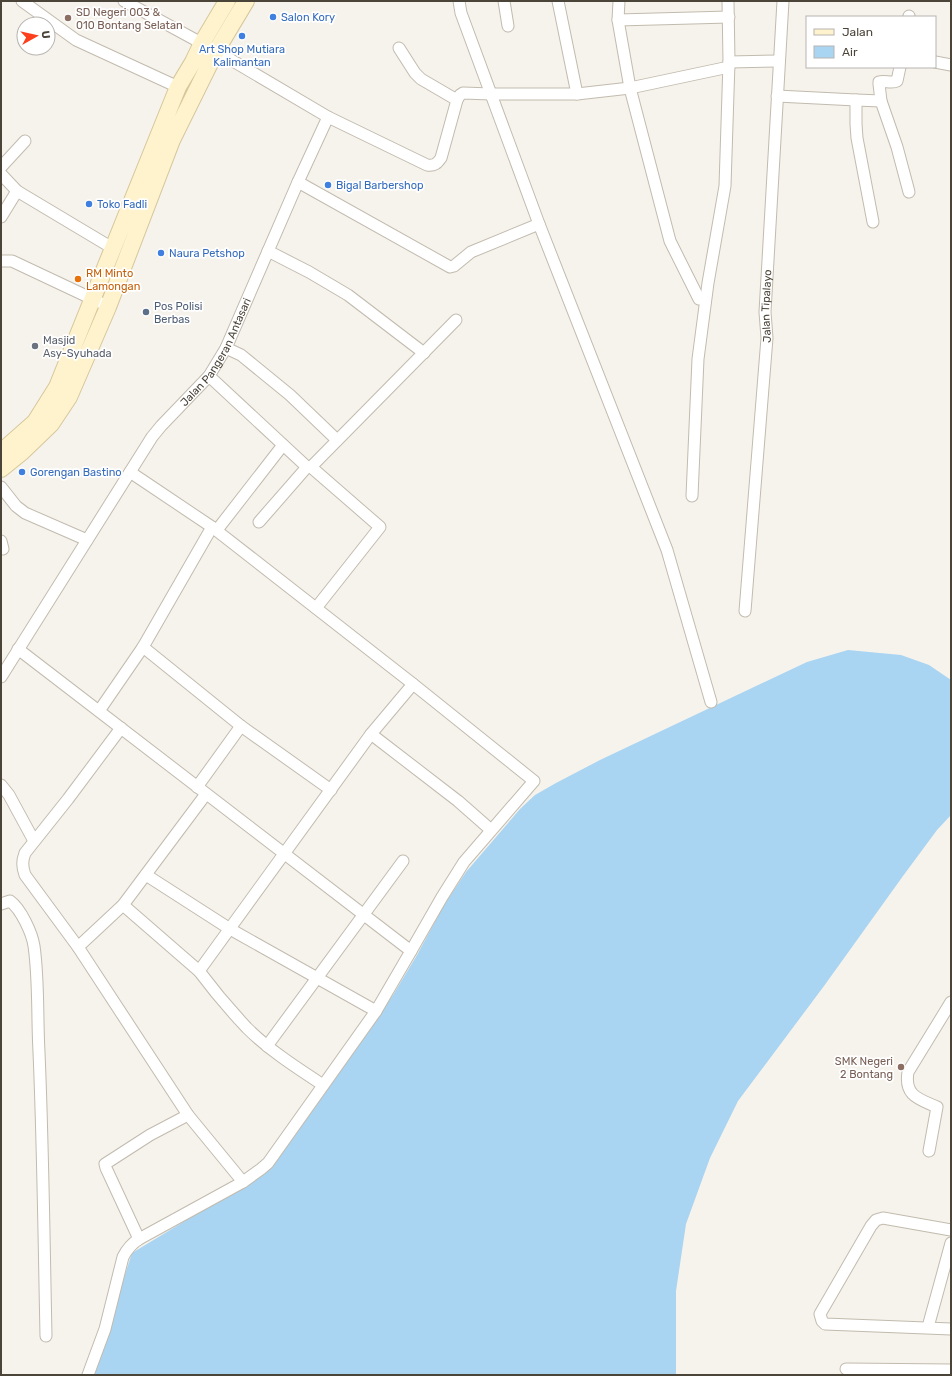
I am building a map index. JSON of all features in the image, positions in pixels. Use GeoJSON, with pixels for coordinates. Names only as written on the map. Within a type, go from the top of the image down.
{"type":"FeatureCollection","features":[{"type":"Feature","properties":{"kind":"street"},"geometry":{"type":"LineString","coordinates":[[22,1],[76,40],[178,87]]}},
{"type":"Feature","properties":{"kind":"street"},"geometry":{"type":"LineString","coordinates":[[124,1],[202,43],[328,117],[427,166],[435,164],[442,158],[457,100],[463,93],[577,94],[630,88],[729,64],[779,60]]}},
{"type":"Feature","properties":{"kind":"street"},"geometry":{"type":"LineString","coordinates":[[1,452],[35,422],[57,388],[178,87],[227,1]]}},
{"type":"Feature","properties":{"kind":"street"},"geometry":{"type":"LineString","coordinates":[[1,469],[22,452],[51,424],[69,397],[108,307],[172,140],[216,51],[246,1]]}},
{"type":"Feature","properties":{"kind":"street"},"geometry":{"type":"LineString","coordinates":[[459,1],[491,94],[539,224],[667,550],[711,702]]}},
{"type":"Feature","properties":{"kind":"street"},"geometry":{"type":"LineString","coordinates":[[504,1],[508,26]]}},
{"type":"Feature","properties":{"kind":"street"},"geometry":{"type":"LineString","coordinates":[[558,1],[577,94]]}},
{"type":"Feature","properties":{"kind":"street"},"geometry":{"type":"LineString","coordinates":[[619,1],[618,20],[630,88],[670,241],[699,299]]}},
{"type":"Feature","properties":{"kind":"street"},"geometry":{"type":"LineString","coordinates":[[692,496],[698,359],[708,283],[725,186],[729,64],[728,1]]}},
{"type":"Feature","properties":{"kind":"street","name":"Jalan Tipalayo"},"geometry":{"type":"LineString","coordinates":[[745,611],[767,338],[765,312],[783,1]]}},
{"type":"Feature","properties":{"kind":"street"},"geometry":{"type":"LineString","coordinates":[[618,20],[728,17]]}},
{"type":"Feature","properties":{"kind":"street"},"geometry":{"type":"LineString","coordinates":[[399,48],[415,73],[421,79],[457,100]]}},
{"type":"Feature","properties":{"kind":"street"},"geometry":{"type":"LineString","coordinates":[[936,62],[951,65]]}},
{"type":"Feature","properties":{"kind":"street"},"geometry":{"type":"LineString","coordinates":[[900,68],[897,81],[879,82],[881,101],[897,147],[909,192]]}},
{"type":"Feature","properties":{"kind":"street"},"geometry":{"type":"LineString","coordinates":[[777,96],[881,101]]}},
{"type":"Feature","properties":{"kind":"street"},"geometry":{"type":"LineString","coordinates":[[856,100],[857,138],[873,222]]}},
{"type":"Feature","properties":{"kind":"street","name":"Jalan Pangeran Antasari"},"geometry":{"type":"LineString","coordinates":[[1,677],[130,472],[161,426],[209,376],[226,348],[328,117]]}},
{"type":"Feature","properties":{"kind":"street"},"geometry":{"type":"LineString","coordinates":[[1,167],[26,141]]}},
{"type":"Feature","properties":{"kind":"street"},"geometry":{"type":"LineString","coordinates":[[1,174],[17,191],[114,249]]}},
{"type":"Feature","properties":{"kind":"street"},"geometry":{"type":"LineString","coordinates":[[298,182],[450,267],[454,266],[471,252],[539,224]]}},
{"type":"Feature","properties":{"kind":"street"},"geometry":{"type":"LineString","coordinates":[[1,216],[17,191]]}},
{"type":"Feature","properties":{"kind":"street"},"geometry":{"type":"LineString","coordinates":[[268,251],[309,272],[348,295],[424,354]]}},
{"type":"Feature","properties":{"kind":"street"},"geometry":{"type":"LineString","coordinates":[[1,261],[12,261],[108,307]]}},
{"type":"Feature","properties":{"kind":"street"},"geometry":{"type":"LineString","coordinates":[[259,522],[309,467],[424,354],[456,320]]}},
{"type":"Feature","properties":{"kind":"street"},"geometry":{"type":"LineString","coordinates":[[226,348],[241,355],[290,395],[337,440]]}},
{"type":"Feature","properties":{"kind":"street"},"geometry":{"type":"LineString","coordinates":[[209,376],[283,445],[380,528],[316,608]]}},
{"type":"Feature","properties":{"kind":"street"},"geometry":{"type":"LineString","coordinates":[[99,711],[144,647],[214,529],[283,445]]}},
{"type":"Feature","properties":{"kind":"street"},"geometry":{"type":"LineString","coordinates":[[88,1375],[106,1329],[123,1257],[131,1244],[138,1238],[243,1182],[261,1170],[268,1163],[376,1010],[452,879],[464,862],[534,781],[413,684],[214,529],[130,472]]}},
{"type":"Feature","properties":{"kind":"street"},"geometry":{"type":"LineString","coordinates":[[1,486],[16,506],[25,513],[87,540]]}},
{"type":"Feature","properties":{"kind":"street"},"geometry":{"type":"LineString","coordinates":[[144,647],[240,726],[331,790]]}},
{"type":"Feature","properties":{"kind":"street"},"geometry":{"type":"LineString","coordinates":[[18,649],[411,951]]}},
{"type":"Feature","properties":{"kind":"street"},"geometry":{"type":"LineString","coordinates":[[199,971],[371,734],[413,684]]}},
{"type":"Feature","properties":{"kind":"street"},"geometry":{"type":"LineString","coordinates":[[196,787],[240,726]]}},
{"type":"Feature","properties":{"kind":"street"},"geometry":{"type":"LineString","coordinates":[[121,728],[68,799],[25,853],[22,860],[25,875],[78,946],[188,1115],[243,1182]]}},
{"type":"Feature","properties":{"kind":"street"},"geometry":{"type":"LineString","coordinates":[[371,734],[458,801],[491,830]]}},
{"type":"Feature","properties":{"kind":"street"},"geometry":{"type":"LineString","coordinates":[[1,786],[9,795],[34,842]]}},
{"type":"Feature","properties":{"kind":"street"},"geometry":{"type":"LineString","coordinates":[[78,946],[123,905],[206,794]]}},
{"type":"Feature","properties":{"kind":"street"},"geometry":{"type":"LineString","coordinates":[[267,1046],[403,861]]}},
{"type":"Feature","properties":{"kind":"street"},"geometry":{"type":"LineString","coordinates":[[146,875],[230,929],[376,1010]]}},
{"type":"Feature","properties":{"kind":"street"},"geometry":{"type":"LineString","coordinates":[[1,904],[10,901],[16,906],[29,932],[34,952],[41,1091],[46,1336]]}},
{"type":"Feature","properties":{"kind":"street"},"geometry":{"type":"LineString","coordinates":[[123,905],[199,971],[219,997],[247,1028],[267,1046],[323,1085]]}},
{"type":"Feature","properties":{"kind":"street"},"geometry":{"type":"LineString","coordinates":[[929,1150],[937,1107],[917,1098],[908,1088],[908,1072],[951,1002]]}},
{"type":"Feature","properties":{"kind":"street"},"geometry":{"type":"LineString","coordinates":[[138,1238],[105,1164],[150,1135],[188,1115]]}},
{"type":"Feature","properties":{"kind":"street"},"geometry":{"type":"LineString","coordinates":[[951,1230],[883,1218],[876,1220],[820,1314],[822,1321],[825,1324],[951,1329]]}},
{"type":"Feature","properties":{"kind":"street"},"geometry":{"type":"LineString","coordinates":[[928,1327],[951,1243]]}},
{"type":"Feature","properties":{"kind":"street"},"geometry":{"type":"LineString","coordinates":[[846,1369],[951,1370]]}},
{"type":"Feature","properties":{"kind":"water"},"geometry":{"type":"Polygon","coordinates":[[[848,650],[901,655],[929,665],[951,680],[951,815],[937,830],[824,986],[738,1101],[710,1158],[686,1224],[676,1291],[676,1375],[92,1375],[132,1253],[269,1170],[393,995],[444,905],[466,872],[520,809],[535,795],[600,760],[807,662],[848,650]]]}},
{"type":"Feature","properties":{"kind":"place","name":"Salon Kory"},"geometry":{"type":"Point","coordinates":[273,17]}},
{"type":"Feature","properties":{"kind":"place","name":"SD Negeri 003 & 010 Bontang Selatan"},"geometry":{"type":"Point","coordinates":[68,18]}},
{"type":"Feature","properties":{"kind":"place","name":"Art Shop Mutiara Kalimantan"},"geometry":{"type":"Point","coordinates":[242,36]}},
{"type":"Feature","properties":{"kind":"place","name":"Bigal Barbershop"},"geometry":{"type":"Point","coordinates":[328,185]}},
{"type":"Feature","properties":{"kind":"place","name":"Toko Fadli"},"geometry":{"type":"Point","coordinates":[89,204]}},
{"type":"Feature","properties":{"kind":"place","name":"Naura Petshop"},"geometry":{"type":"Point","coordinates":[161,253]}},
{"type":"Feature","properties":{"kind":"place","name":"RM Minto Lamongan"},"geometry":{"type":"Point","coordinates":[78,279]}},
{"type":"Feature","properties":{"kind":"place","name":"Pos Polisi Berbas"},"geometry":{"type":"Point","coordinates":[146,312]}},
{"type":"Feature","properties":{"kind":"place","name":"Masjid Asy-Syuhada"},"geometry":{"type":"Point","coordinates":[35,346]}},
{"type":"Feature","properties":{"kind":"place","name":"Gorengan Bastino"},"geometry":{"type":"Point","coordinates":[22,472]}},
{"type":"Feature","properties":{"kind":"place","name":"SMK Negeri 2 Bontang"},"geometry":{"type":"Point","coordinates":[901,1067]}}]}
